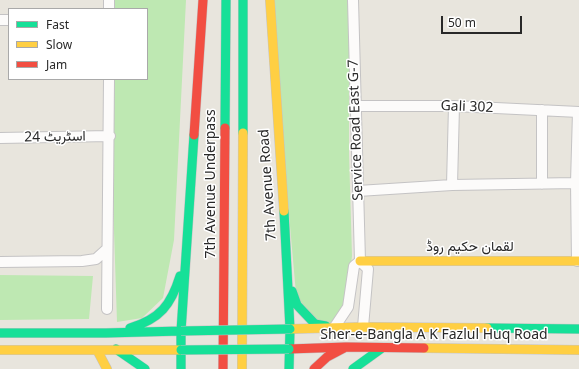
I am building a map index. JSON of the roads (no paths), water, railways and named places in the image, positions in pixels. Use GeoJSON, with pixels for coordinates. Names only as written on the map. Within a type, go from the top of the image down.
{"type":"FeatureCollection","features":[{"type":"Feature","properties":{"kind":"main road"},"geometry":{"type":"LineString","coordinates":[[181,369],[181,330],[203,0]]}},
{"type":"Feature","properties":{"kind":"main road","name":"7th Avenue Underpass"},"geometry":{"type":"LineString","coordinates":[[223,369],[226,0]]}},
{"type":"Feature","properties":{"kind":"main road"},"geometry":{"type":"LineString","coordinates":[[242,369],[244,0]]}},
{"type":"Feature","properties":{"kind":"main road","name":"7th Avenue Road"},"geometry":{"type":"LineString","coordinates":[[270,0],[288,277],[290,329],[289,369]]}},
{"type":"Feature","properties":{"kind":"main road"},"geometry":{"type":"LineString","coordinates":[[106,334],[142,325],[161,314],[170,303],[176,290],[186,256]]}},
{"type":"Feature","properties":{"kind":"main road","name":"لقمان حکیم روڈ"},"geometry":{"type":"LineString","coordinates":[[360,261],[578,261]]}},
{"type":"Feature","properties":{"kind":"main road"},"geometry":{"type":"LineString","coordinates":[[288,277],[297,305],[315,324],[334,328]]}},
{"type":"Feature","properties":{"kind":"main road","name":"Sher-e-Bangla A K Fazlul Huq Road"},"geometry":{"type":"LineString","coordinates":[[181,330],[364,327],[560,339],[579,350]]}},
{"type":"Feature","properties":{"kind":"main road","name":"Sher-e-Bangla A K Fazlul Huq Road"},"geometry":{"type":"LineString","coordinates":[[181,350],[346,347],[382,348],[560,339],[579,329]]}},
{"type":"Feature","properties":{"kind":"main road"},"geometry":{"type":"LineString","coordinates":[[0,333],[106,334],[181,330]]}},
{"type":"Feature","properties":{"kind":"main road"},"geometry":{"type":"LineString","coordinates":[[314,369],[327,357],[346,347]]}},
{"type":"Feature","properties":{"kind":"main road"},"geometry":{"type":"LineString","coordinates":[[353,369],[382,348]]}},
{"type":"Feature","properties":{"kind":"main road"},"geometry":{"type":"LineString","coordinates":[[116,349],[145,369]]}},
{"type":"Feature","properties":{"kind":"main road"},"geometry":{"type":"LineString","coordinates":[[0,350],[181,350]]}},
{"type":"Feature","properties":{"kind":"main road"},"geometry":{"type":"LineString","coordinates":[[97,350],[107,369]]}},
{"type":"Feature","properties":{"kind":"street","name":"Service Road East G-7"},"geometry":{"type":"LineString","coordinates":[[353,0],[360,261]]}},
{"type":"Feature","properties":{"kind":"street"},"geometry":{"type":"LineString","coordinates":[[107,309],[110,136],[109,80]]}},
{"type":"Feature","properties":{"kind":"street","name":"Gali 302"},"geometry":{"type":"LineString","coordinates":[[355,106],[454,106],[578,112]]}},
{"type":"Feature","properties":{"kind":"street"},"geometry":{"type":"LineString","coordinates":[[452,185],[454,106]]}},
{"type":"Feature","properties":{"kind":"street"},"geometry":{"type":"LineString","coordinates":[[542,110],[542,184]]}},
{"type":"Feature","properties":{"kind":"street"},"geometry":{"type":"LineString","coordinates":[[578,112],[576,183],[578,261]]}},
{"type":"Feature","properties":{"kind":"street","name":"اسٹریٹ 24"},"geometry":{"type":"LineString","coordinates":[[0,138],[110,136]]}},
{"type":"Feature","properties":{"kind":"street"},"geometry":{"type":"LineString","coordinates":[[358,191],[452,185],[576,183]]}},
{"type":"Feature","properties":{"kind":"street"},"geometry":{"type":"LineString","coordinates":[[0,262],[82,261],[96,259],[107,249]]}},
{"type":"Feature","properties":{"kind":"street"},"geometry":{"type":"LineString","coordinates":[[334,328],[348,307],[354,266],[360,261],[368,269],[364,327]]}}]}
